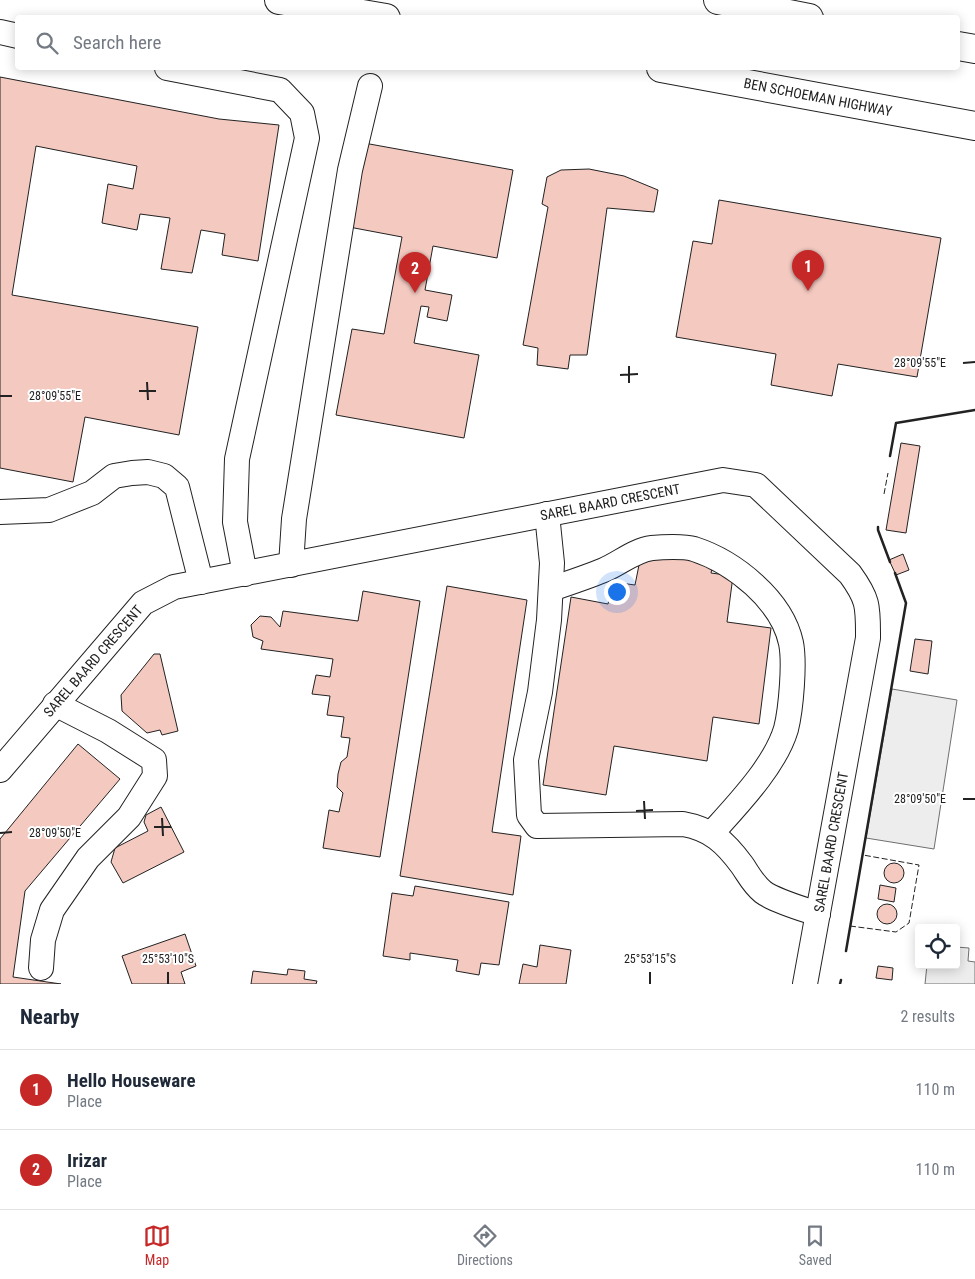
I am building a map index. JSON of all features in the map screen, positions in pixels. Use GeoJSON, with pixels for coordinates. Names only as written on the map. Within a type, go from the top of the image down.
{"type":"FeatureCollection","features":[{"type":"Feature","properties":{"kind":"highway"},"geometry":{"type":"LineString","coordinates":[[279,0],[368,15]]}},
{"type":"Feature","properties":{"kind":"highway"},"geometry":{"type":"LineString","coordinates":[[308,0],[381,15]]}},
{"type":"Feature","properties":{"kind":"highway"},"geometry":{"type":"LineString","coordinates":[[718,0],[794,15]]}},
{"type":"Feature","properties":{"kind":"highway"},"geometry":{"type":"LineString","coordinates":[[960,46],[975,49]]}},
{"type":"Feature","properties":{"kind":"highway","name":"BEN SCHOEMAN HIGHWAY"},"geometry":{"type":"LineString","coordinates":[[672,70],[975,126]]}},
{"type":"Feature","properties":{"kind":"lane"},"geometry":{"type":"LineString","coordinates":[[0,32],[15,35]]}},
{"type":"Feature","properties":{"kind":"lane"},"geometry":{"type":"LineString","coordinates":[[177,70],[280,90],[302,113],[306,138],[238,459],[235,522],[245,574]]}},
{"type":"Feature","properties":{"kind":"lane"},"geometry":{"type":"LineString","coordinates":[[291,564],[294,518],[350,170],[370,86]]}},
{"type":"Feature","properties":{"kind":"lane"},"geometry":{"type":"LineString","coordinates":[[0,512],[49,510],[92,493],[114,476],[148,472],[164,476],[177,488],[201,582]]}},
{"type":"Feature","properties":{"kind":"lane","name":"SAREL BAARD CRESCENT"},"geometry":{"type":"LineString","coordinates":[[0,770],[143,603],[174,588],[723,480],[756,485],[850,574],[860,587],[868,605],[868,638],[805,984]]}},
{"type":"Feature","properties":{"kind":"lane"},"geometry":{"type":"LineString","coordinates":[[546,514],[552,563],[550,620],[540,692],[526,760],[528,816],[537,826],[683,824],[698,827],[712,833],[723,843],[741,864],[753,883],[765,894],[818,914]]}},
{"type":"Feature","properties":{"kind":"lane"},"geometry":{"type":"LineString","coordinates":[[551,589],[604,570],[644,549],[692,549],[710,556],[744,576],[769,599],[784,623],[791,641],[793,662],[786,730],[770,762],[741,800],[712,833]]}},
{"type":"Feature","properties":{"kind":"lane"},"geometry":{"type":"LineString","coordinates":[[41,968],[43,940],[52,910],[88,858],[130,817],[155,776],[154,760],[108,731],[55,704]]}},
{"type":"Feature","properties":{"kind":"shaded area"},"geometry":{"type":"Polygon","coordinates":[[[892,689],[957,700],[934,849],[866,838],[892,689]]]}},
{"type":"Feature","properties":{"kind":"shaded area"},"geometry":{"type":"Polygon","coordinates":[[[960,947],[969,948],[968,961],[975,962],[975,984],[925,984],[927,969],[960,969],[960,947]]]}},
{"type":"Feature","properties":{"kind":"building"},"geometry":{"type":"Polygon","coordinates":[[[0,77],[219,119],[279,125],[258,261],[222,255],[225,234],[201,230],[192,273],[161,269],[170,218],[140,214],[137,230],[102,223],[108,184],[133,189],[137,166],[36,146],[12,295],[198,327],[179,435],[85,417],[73,482],[0,468],[0,77]]]}},
{"type":"Feature","properties":{"kind":"building"},"geometry":{"type":"Polygon","coordinates":[[[364,143],[513,170],[497,258],[433,246],[425,290],[452,295],[447,321],[427,317],[429,307],[421,306],[414,343],[479,355],[464,438],[336,415],[352,329],[384,334],[402,237],[349,227],[364,143]]]}},
{"type":"Feature","properties":{"kind":"building"},"geometry":{"type":"Polygon","coordinates":[[[589,169],[624,176],[658,190],[654,212],[607,208],[587,355],[570,355],[568,369],[537,365],[538,348],[523,345],[548,207],[542,204],[547,177],[561,170],[589,169]]]}},
{"type":"Feature","properties":{"kind":"building"},"geometry":{"type":"Polygon","coordinates":[[[719,200],[941,238],[917,377],[838,364],[832,396],[771,385],[776,354],[676,337],[693,241],[712,244],[719,200]]]}},
{"type":"Feature","properties":{"kind":"building"},"geometry":{"type":"Polygon","coordinates":[[[901,443],[920,446],[906,533],[886,530],[901,443]]]}},
{"type":"Feature","properties":{"kind":"building"},"geometry":{"type":"Polygon","coordinates":[[[642,550],[713,564],[711,573],[733,576],[727,622],[771,628],[759,724],[713,717],[707,761],[614,746],[606,795],[543,785],[571,597],[608,604],[613,582],[635,585],[642,550]]]}},
{"type":"Feature","properties":{"kind":"building"},"geometry":{"type":"Polygon","coordinates":[[[903,554],[909,570],[896,575],[889,560],[903,554]]]}},
{"type":"Feature","properties":{"kind":"building"},"geometry":{"type":"Polygon","coordinates":[[[447,586],[527,600],[492,832],[521,836],[513,895],[400,876],[447,586]]]}},
{"type":"Feature","properties":{"kind":"building"},"geometry":{"type":"Polygon","coordinates":[[[363,591],[420,601],[380,857],[323,848],[329,810],[339,812],[343,793],[337,787],[338,774],[341,762],[347,757],[350,738],[341,737],[344,717],[327,715],[330,696],[312,694],[316,675],[330,677],[333,659],[261,649],[263,641],[253,637],[251,625],[260,616],[271,617],[280,627],[283,611],[358,621],[363,591]]]}},
{"type":"Feature","properties":{"kind":"building"},"geometry":{"type":"Polygon","coordinates":[[[915,639],[932,641],[928,674],[910,671],[915,639]]]}},
{"type":"Feature","properties":{"kind":"building"},"geometry":{"type":"Polygon","coordinates":[[[154,654],[160,654],[178,731],[162,735],[160,730],[147,733],[122,711],[121,695],[154,654]]]}},
{"type":"Feature","properties":{"kind":"building"},"geometry":{"type":"Polygon","coordinates":[[[78,744],[120,779],[25,891],[13,977],[61,984],[0,984],[0,839],[78,744]]]}},
{"type":"Feature","properties":{"kind":"building"},"geometry":{"type":"Polygon","coordinates":[[[161,807],[184,852],[123,883],[111,862],[115,848],[148,831],[144,822],[146,815],[161,807]]]}},
{"type":"Feature","properties":{"kind":"building"},"geometry":{"type":"Polygon","coordinates":[[[894,863],[901,866],[904,873],[901,880],[894,883],[887,880],[884,873],[887,866],[894,863]]]}},
{"type":"Feature","properties":{"kind":"building"},"geometry":{"type":"Polygon","coordinates":[[[880,885],[896,888],[894,902],[878,899],[880,885]]]}},
{"type":"Feature","properties":{"kind":"building"},"geometry":{"type":"Polygon","coordinates":[[[415,886],[509,902],[499,965],[481,963],[479,975],[456,971],[458,960],[410,953],[410,960],[383,956],[392,893],[413,896],[415,886]]]}},
{"type":"Feature","properties":{"kind":"building"},"geometry":{"type":"Polygon","coordinates":[[[887,904],[894,907],[897,914],[894,921],[887,924],[880,921],[877,914],[880,907],[887,904]]]}},
{"type":"Feature","properties":{"kind":"building"},"geometry":{"type":"Polygon","coordinates":[[[185,934],[196,966],[181,972],[185,984],[132,984],[122,956],[185,934]]]}},
{"type":"Feature","properties":{"kind":"building"},"geometry":{"type":"Polygon","coordinates":[[[540,945],[571,950],[566,984],[519,984],[523,964],[537,967],[540,945]]]}},
{"type":"Feature","properties":{"kind":"building"},"geometry":{"type":"Polygon","coordinates":[[[878,966],[893,968],[892,980],[876,978],[878,966]]]}},
{"type":"Feature","properties":{"kind":"building"},"geometry":{"type":"Polygon","coordinates":[[[288,969],[305,971],[304,979],[317,981],[316,984],[251,984],[253,971],[287,975],[288,969]]]}},
{"type":"Feature","properties":{"kind":"fence"},"geometry":{"type":"LineString","coordinates":[[884,494],[888,473]]}},
{"type":"Feature","properties":{"kind":"fence"},"geometry":{"type":"LineString","coordinates":[[850,926],[896,932],[909,923],[919,865],[863,855]]}},
{"type":"Feature","properties":{"kind":"wall"},"geometry":{"type":"LineString","coordinates":[[890,456],[896,423],[975,410]]}},
{"type":"Feature","properties":{"kind":"wall"},"geometry":{"type":"LineString","coordinates":[[878,527],[890,562]]}},
{"type":"Feature","properties":{"kind":"wall"},"geometry":{"type":"LineString","coordinates":[[846,951],[906,603],[895,573]]}},
{"type":"Feature","properties":{"kind":"wall"},"geometry":{"type":"LineString","coordinates":[[840,984],[841,980]]}},
{"type":"Feature","properties":{"kind":"place","name":"Hello Houseware"},"geometry":{"type":"Point","coordinates":[808,291]}},
{"type":"Feature","properties":{"kind":"place","name":"Irizar"},"geometry":{"type":"Point","coordinates":[415,293]}}]}
